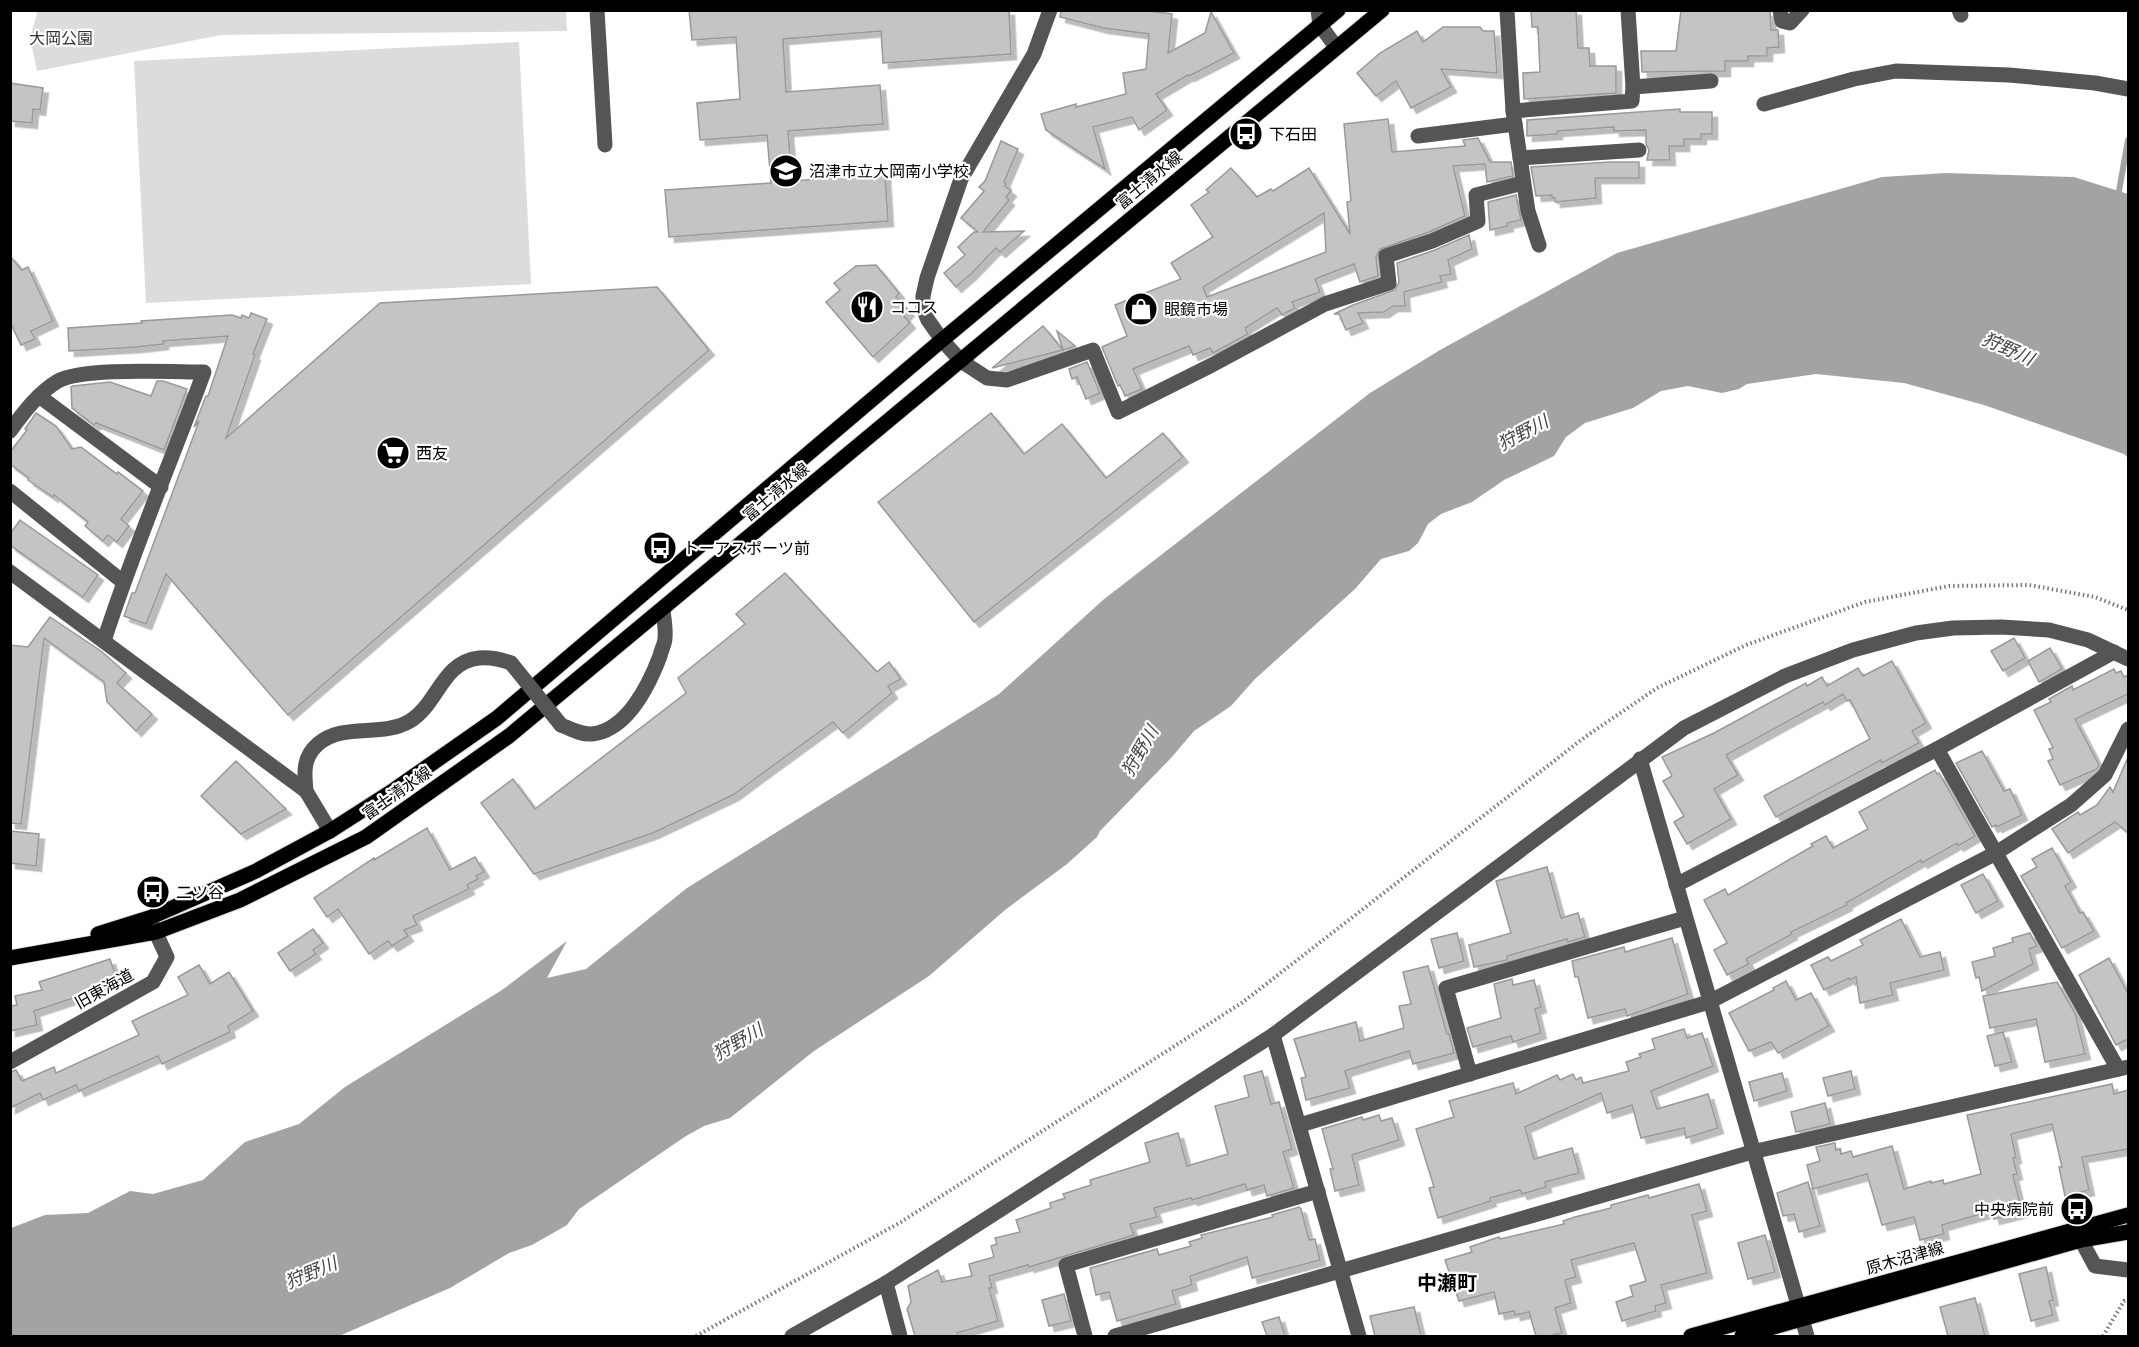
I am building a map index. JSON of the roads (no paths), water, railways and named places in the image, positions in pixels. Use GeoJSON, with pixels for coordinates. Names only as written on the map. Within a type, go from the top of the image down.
{"type":"FeatureCollection","features":[{"type":"Feature","properties":{"kind":"main road","name":"富士清水線"},"geometry":{"type":"LineString","coordinates":[[152,925],[330,831],[394,790],[497,718],[1319,18],[1338,10]]}},
{"type":"Feature","properties":{"kind":"main road","name":"富士清水線"},"geometry":{"type":"LineString","coordinates":[[10,958],[152,925],[240,900],[366,837],[509,736],[1382,10]]}},
{"type":"Feature","properties":{"kind":"main road","name":"原木沼津線"},"geometry":{"type":"LineString","coordinates":[[1742,1336],[1800,1312],[2125,1215]]}},
{"type":"Feature","properties":{"kind":"main road","name":"原木沼津線"},"geometry":{"type":"LineString","coordinates":[[1691,1336],[1800,1312],[2081,1240],[2128,1232]]}},
{"type":"Feature","properties":{"kind":"street"},"geometry":{"type":"LineString","coordinates":[[597,10],[605,145]]}},
{"type":"Feature","properties":{"kind":"street"},"geometry":{"type":"LineString","coordinates":[[1050,10],[1034,54],[961,179],[922,296],[923,308],[928,320],[942,340],[961,361],[987,378],[1007,380],[1093,350],[1118,412],[1212,365],[1325,304],[1389,282],[1386,256],[1432,241],[1478,221],[1476,195],[1523,183]]}},
{"type":"Feature","properties":{"kind":"street"},"geometry":{"type":"LineString","coordinates":[[1507,10],[1514,117],[1528,211],[1539,245]]}},
{"type":"Feature","properties":{"kind":"street"},"geometry":{"type":"LineString","coordinates":[[1418,136],[1514,117],[1632,101],[1628,10]]}},
{"type":"Feature","properties":{"kind":"street"},"geometry":{"type":"LineString","coordinates":[[1780,10],[1782,21],[1790,23],[1802,10]]}},
{"type":"Feature","properties":{"kind":"street"},"geometry":{"type":"LineString","coordinates":[[1319,18],[1336,47]]}},
{"type":"Feature","properties":{"kind":"street"},"geometry":{"type":"LineString","coordinates":[[1764,104],[1854,79],[1896,71],[2009,75],[2095,82],[2128,89]]}},
{"type":"Feature","properties":{"kind":"street"},"geometry":{"type":"LineString","coordinates":[[1633,87],[1711,81]]}},
{"type":"Feature","properties":{"kind":"street"},"geometry":{"type":"LineString","coordinates":[[1520,158],[1639,150]]}},
{"type":"Feature","properties":{"kind":"street"},"geometry":{"type":"LineString","coordinates":[[10,431],[39,396],[59,380],[84,373],[204,372],[123,582],[104,641]]}},
{"type":"Feature","properties":{"kind":"street"},"geometry":{"type":"LineString","coordinates":[[39,396],[161,487]]}},
{"type":"Feature","properties":{"kind":"street"},"geometry":{"type":"LineString","coordinates":[[10,491],[123,582]]}},
{"type":"Feature","properties":{"kind":"street"},"geometry":{"type":"LineString","coordinates":[[10,572],[306,790],[330,831]]}},
{"type":"Feature","properties":{"kind":"street"},"geometry":{"type":"LineString","coordinates":[[306,790],[304,771],[309,752],[327,736],[351,730],[376,730],[408,722],[424,710],[447,675],[459,664],[469,659],[493,658],[510,663],[561,725],[581,734],[603,731],[623,719],[644,692],[665,639],[663,610]]}},
{"type":"Feature","properties":{"kind":"street"},"geometry":{"type":"LineString","coordinates":[[792,1336],[886,1283],[1273,1035],[1684,728],[1785,676],[1854,650],[1916,633],[1953,628],[2001,627],[2049,630],[2088,640],[2128,659]]}},
{"type":"Feature","properties":{"kind":"street"},"geometry":{"type":"LineString","coordinates":[[1676,885],[1937,749],[2114,652]]}},
{"type":"Feature","properties":{"kind":"street"},"geometry":{"type":"LineString","coordinates":[[1300,1125],[1709,1002],[1996,853],[2071,805],[2105,775],[2128,729]]}},
{"type":"Feature","properties":{"kind":"street"},"geometry":{"type":"LineString","coordinates":[[1115,1336],[1752,1152],[2123,1068],[1937,749]]}},
{"type":"Feature","properties":{"kind":"street"},"geometry":{"type":"LineString","coordinates":[[1640,759],[1807,1336]]}},
{"type":"Feature","properties":{"kind":"street"},"geometry":{"type":"LineString","coordinates":[[1470,1074],[1446,988],[1685,918]]}},
{"type":"Feature","properties":{"kind":"street","name":"旧東海道"},"geometry":{"type":"LineString","coordinates":[[10,1062],[153,982],[167,957],[152,925]]}},
{"type":"Feature","properties":{"kind":"street"},"geometry":{"type":"LineString","coordinates":[[1273,1035],[1359,1336]]}},
{"type":"Feature","properties":{"kind":"street"},"geometry":{"type":"LineString","coordinates":[[1085,1336],[1066,1265],[1318,1191]]}},
{"type":"Feature","properties":{"kind":"street"},"geometry":{"type":"LineString","coordinates":[[2081,1240],[2095,1266],[2128,1270]]}},
{"type":"Feature","properties":{"kind":"street"},"geometry":{"type":"LineString","coordinates":[[886,1283],[900,1336]]}},
{"type":"Feature","properties":{"kind":"water","name":"狩野川"},"geometry":{"type":"Polygon","coordinates":[[[1946,173],[2074,177],[2128,194],[2128,458],[2124,454],[1984,405],[1904,383],[1816,374],[1747,384],[1739,389],[1722,393],[1688,386],[1661,391],[1633,408],[1585,423],[1566,437],[1554,456],[1504,480],[1472,502],[1441,514],[1428,524],[1418,543],[1409,551],[1381,559],[1355,589],[1255,679],[1231,706],[1194,731],[1100,831],[1097,837],[1067,864],[1005,910],[929,976],[814,1051],[730,1118],[704,1126],[686,1136],[579,1209],[567,1225],[532,1245],[509,1253],[450,1288],[339,1336],[11,1336],[11,1228],[45,1215],[88,1213],[130,1191],[153,1194],[203,1180],[245,1142],[299,1124],[345,1087],[502,990],[567,941],[547,978],[586,969],[687,888],[999,694],[1103,600],[1370,393],[1440,350],[1617,253],[1882,177],[1946,173]]]}},
{"type":"Feature","properties":{"kind":"waterway"},"geometry":{"type":"LineString","coordinates":[[2119,191],[2128,140]]}},
{"type":"Feature","properties":{"kind":"place","name":"下石田"},"geometry":{"type":"Point","coordinates":[1246,134]}},
{"type":"Feature","properties":{"kind":"place","name":"沼津市立大岡南小学校"},"geometry":{"type":"Point","coordinates":[786,171]}},
{"type":"Feature","properties":{"kind":"place","name":"ココス"},"geometry":{"type":"Point","coordinates":[867,307]}},
{"type":"Feature","properties":{"kind":"place","name":"眼鏡市場"},"geometry":{"type":"Point","coordinates":[1141,309]}},
{"type":"Feature","properties":{"kind":"place","name":"西友"},"geometry":{"type":"Point","coordinates":[393,453]}},
{"type":"Feature","properties":{"kind":"place","name":"トーアスポーツ前"},"geometry":{"type":"Point","coordinates":[660,548]}},
{"type":"Feature","properties":{"kind":"place","name":"二ツ谷"},"geometry":{"type":"Point","coordinates":[153,892]}},
{"type":"Feature","properties":{"kind":"place","name":"中央病院前"},"geometry":{"type":"Point","coordinates":[2077,1209]}},
{"type":"Feature","properties":{"kind":"district","name":"中瀬町"},"geometry":{"type":"Point","coordinates":[1447,1283]}},
{"type":"Feature","properties":{"kind":"park label","name":"大岡公園"},"geometry":{"type":"Point","coordinates":[61,38]}}]}
